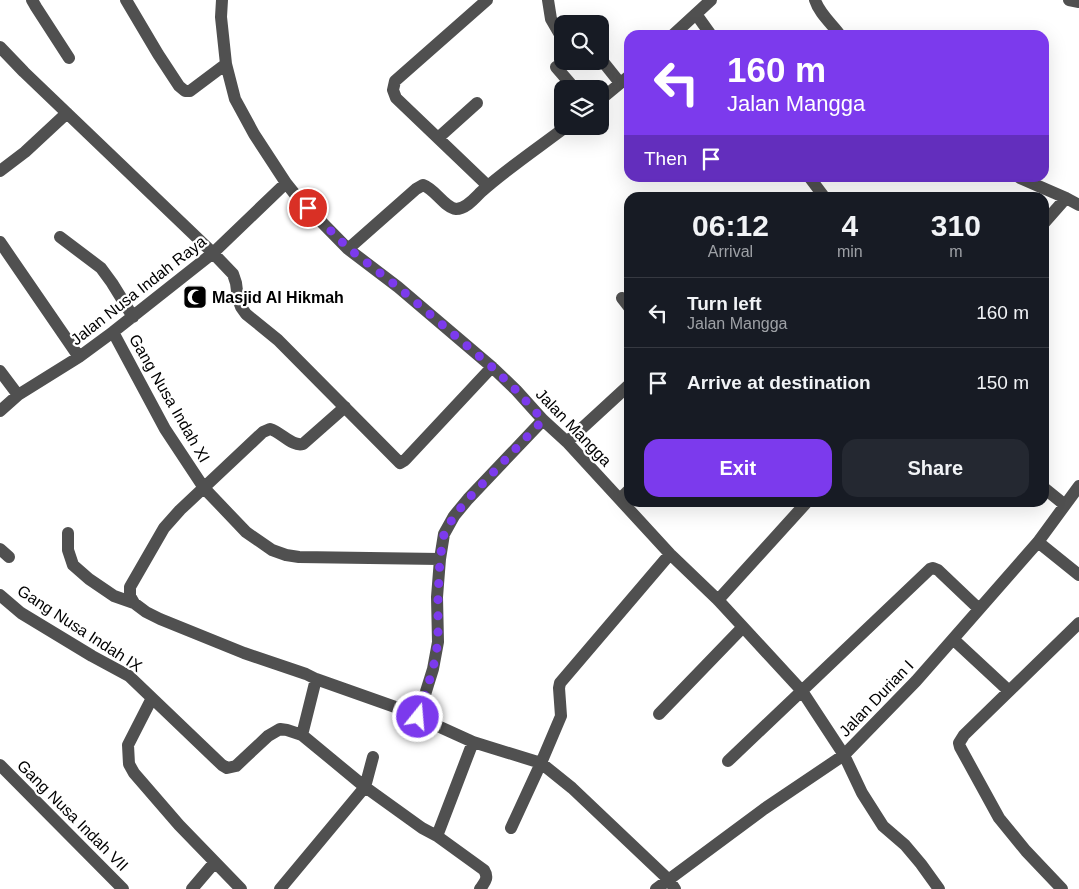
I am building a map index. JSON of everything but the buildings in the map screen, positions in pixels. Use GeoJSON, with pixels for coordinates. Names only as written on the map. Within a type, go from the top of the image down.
{"type":"FeatureCollection","features":[{"type":"Feature","properties":{"kind":"street"},"geometry":{"type":"LineString","coordinates":[[32,0],[69,58]]}},
{"type":"Feature","properties":{"kind":"street"},"geometry":{"type":"LineString","coordinates":[[126,0],[158,54],[179,86],[185,91],[190,91],[226,64]]}},
{"type":"Feature","properties":{"kind":"street","name":"Jalan Mangga"},"geometry":{"type":"LineString","coordinates":[[222,0],[226,64],[235,99],[254,134],[298,198],[348,248],[398,287],[492,367],[543,420],[624,495]]}},
{"type":"Feature","properties":{"kind":"street"},"geometry":{"type":"LineString","coordinates":[[487,0],[396,81],[394,90],[396,98],[488,186]]}},
{"type":"Feature","properties":{"kind":"street"},"geometry":{"type":"LineString","coordinates":[[548,0],[551,19],[554,24]]}},
{"type":"Feature","properties":{"kind":"street"},"geometry":{"type":"LineString","coordinates":[[678,30],[711,0]]}},
{"type":"Feature","properties":{"kind":"street"},"geometry":{"type":"LineString","coordinates":[[815,0],[836,30]]}},
{"type":"Feature","properties":{"kind":"street"},"geometry":{"type":"LineString","coordinates":[[1069,0],[1079,2]]}},
{"type":"Feature","properties":{"kind":"street"},"geometry":{"type":"LineString","coordinates":[[696,14],[707,30]]}},
{"type":"Feature","properties":{"kind":"street"},"geometry":{"type":"LineString","coordinates":[[0,47],[213,253],[233,274],[238,300],[246,314],[278,340],[400,462],[405,460],[492,367]]}},
{"type":"Feature","properties":{"kind":"street"},"geometry":{"type":"LineString","coordinates":[[609,66],[624,79],[609,92]]}},
{"type":"Feature","properties":{"kind":"street"},"geometry":{"type":"LineString","coordinates":[[559,70],[567,80]]}},
{"type":"Feature","properties":{"kind":"street"},"geometry":{"type":"LineString","coordinates":[[438,138],[477,103]]}},
{"type":"Feature","properties":{"kind":"street"},"geometry":{"type":"LineString","coordinates":[[0,171],[25,152],[67,113]]}},
{"type":"Feature","properties":{"kind":"street"},"geometry":{"type":"LineString","coordinates":[[348,248],[416,188],[423,185],[429,187],[448,206],[455,209],[463,208],[488,186],[555,135]]}},
{"type":"Feature","properties":{"kind":"street"},"geometry":{"type":"LineString","coordinates":[[1029,182],[1066,198],[1079,206]]}},
{"type":"Feature","properties":{"kind":"street","name":"Jalan Nusa Indah Raya"},"geometry":{"type":"LineString","coordinates":[[0,411],[18,395],[79,357],[113,332],[213,253],[286,183]]}},
{"type":"Feature","properties":{"kind":"street"},"geometry":{"type":"LineString","coordinates":[[1049,218],[1066,198]]}},
{"type":"Feature","properties":{"kind":"street"},"geometry":{"type":"LineString","coordinates":[[60,237],[100,268],[112,283],[132,317]]}},
{"type":"Feature","properties":{"kind":"street"},"geometry":{"type":"LineString","coordinates":[[0,242],[79,357]]}},
{"type":"Feature","properties":{"kind":"street","name":"Gang Nusa Indah XI"},"geometry":{"type":"LineString","coordinates":[[113,332],[165,430],[204,488],[246,532],[272,550],[299,557],[440,559]]}},
{"type":"Feature","properties":{"kind":"street"},"geometry":{"type":"LineString","coordinates":[[0,371],[18,395]]}},
{"type":"Feature","properties":{"kind":"street"},"geometry":{"type":"LineString","coordinates":[[567,442],[624,390]]}},
{"type":"Feature","properties":{"kind":"street"},"geometry":{"type":"LineString","coordinates":[[134,603],[130,596],[130,587],[164,528],[180,510],[263,432],[270,428],[294,444],[303,444],[345,407]]}},
{"type":"Feature","properties":{"kind":"street"},"geometry":{"type":"LineString","coordinates":[[418,717],[433,669],[438,642],[440,559],[444,534],[454,516],[468,499],[543,420]]}},
{"type":"Feature","properties":{"kind":"street","name":"Jalan Durian I"},"geometry":{"type":"LineString","coordinates":[[656,889],[672,884],[764,809],[844,755],[916,681],[1038,542],[1079,486]]}},
{"type":"Feature","properties":{"kind":"street"},"geometry":{"type":"LineString","coordinates":[[1049,492],[1065,505]]}},
{"type":"Feature","properties":{"kind":"street","name":"Jalan Mangga"},"geometry":{"type":"LineString","coordinates":[[633,507],[670,554],[718,600],[802,691],[844,755],[862,793],[883,826],[905,845],[922,864],[939,889]]}},
{"type":"Feature","properties":{"kind":"street"},"geometry":{"type":"LineString","coordinates":[[718,600],[802,507]]}},
{"type":"Feature","properties":{"kind":"street"},"geometry":{"type":"LineString","coordinates":[[68,533],[68,550],[73,565],[89,579],[114,596],[134,603],[160,619],[244,653],[386,704],[473,742],[541,763],[572,788],[672,884]]}},
{"type":"Feature","properties":{"kind":"street"},"geometry":{"type":"LineString","coordinates":[[1038,542],[1079,575]]}},
{"type":"Feature","properties":{"kind":"street"},"geometry":{"type":"LineString","coordinates":[[511,828],[561,716],[558,688],[560,683],[670,554]]}},
{"type":"Feature","properties":{"kind":"street"},"geometry":{"type":"LineString","coordinates":[[728,761],[930,569],[938,570],[979,609]]}},
{"type":"Feature","properties":{"kind":"street","name":"Gang Nusa Indah IX"},"geometry":{"type":"LineString","coordinates":[[0,595],[22,613],[92,656],[129,676],[222,765],[228,768],[236,766],[274,732],[280,730],[302,735]]}},
{"type":"Feature","properties":{"kind":"street"},"geometry":{"type":"LineString","coordinates":[[1062,889],[1021,846],[999,818],[959,743],[964,735],[1079,624]]}},
{"type":"Feature","properties":{"kind":"street"},"geometry":{"type":"LineString","coordinates":[[659,714],[743,627]]}},
{"type":"Feature","properties":{"kind":"street"},"geometry":{"type":"LineString","coordinates":[[953,639],[1009,691]]}},
{"type":"Feature","properties":{"kind":"street"},"geometry":{"type":"LineString","coordinates":[[316,679],[302,735],[365,788],[484,870],[487,880],[480,889]]}},
{"type":"Feature","properties":{"kind":"street"},"geometry":{"type":"LineString","coordinates":[[152,698],[128,745],[129,764],[134,773],[172,818],[241,889]]}},
{"type":"Feature","properties":{"kind":"street"},"geometry":{"type":"LineString","coordinates":[[437,836],[473,742]]}},
{"type":"Feature","properties":{"kind":"street"},"geometry":{"type":"LineString","coordinates":[[280,889],[365,788],[373,757]]}},
{"type":"Feature","properties":{"kind":"street","name":"Gang Nusa Indah VII"},"geometry":{"type":"LineString","coordinates":[[0,765],[123,889]]}},
{"type":"Feature","properties":{"kind":"street"},"geometry":{"type":"LineString","coordinates":[[192,889],[215,862]]}},
{"type":"Feature","properties":{"kind":"place","name":"Masjid Al Hikmah"},"geometry":{"type":"Point","coordinates":[195,297]}},
{"type":"Feature","properties":{"kind":"route"},"geometry":{"type":"LineString","coordinates":[[308,208],[348,248],[398,287],[492,367],[543,420],[468,499],[454,516],[444,534],[440,559],[438,642],[433,669],[418,717]]}}]}
